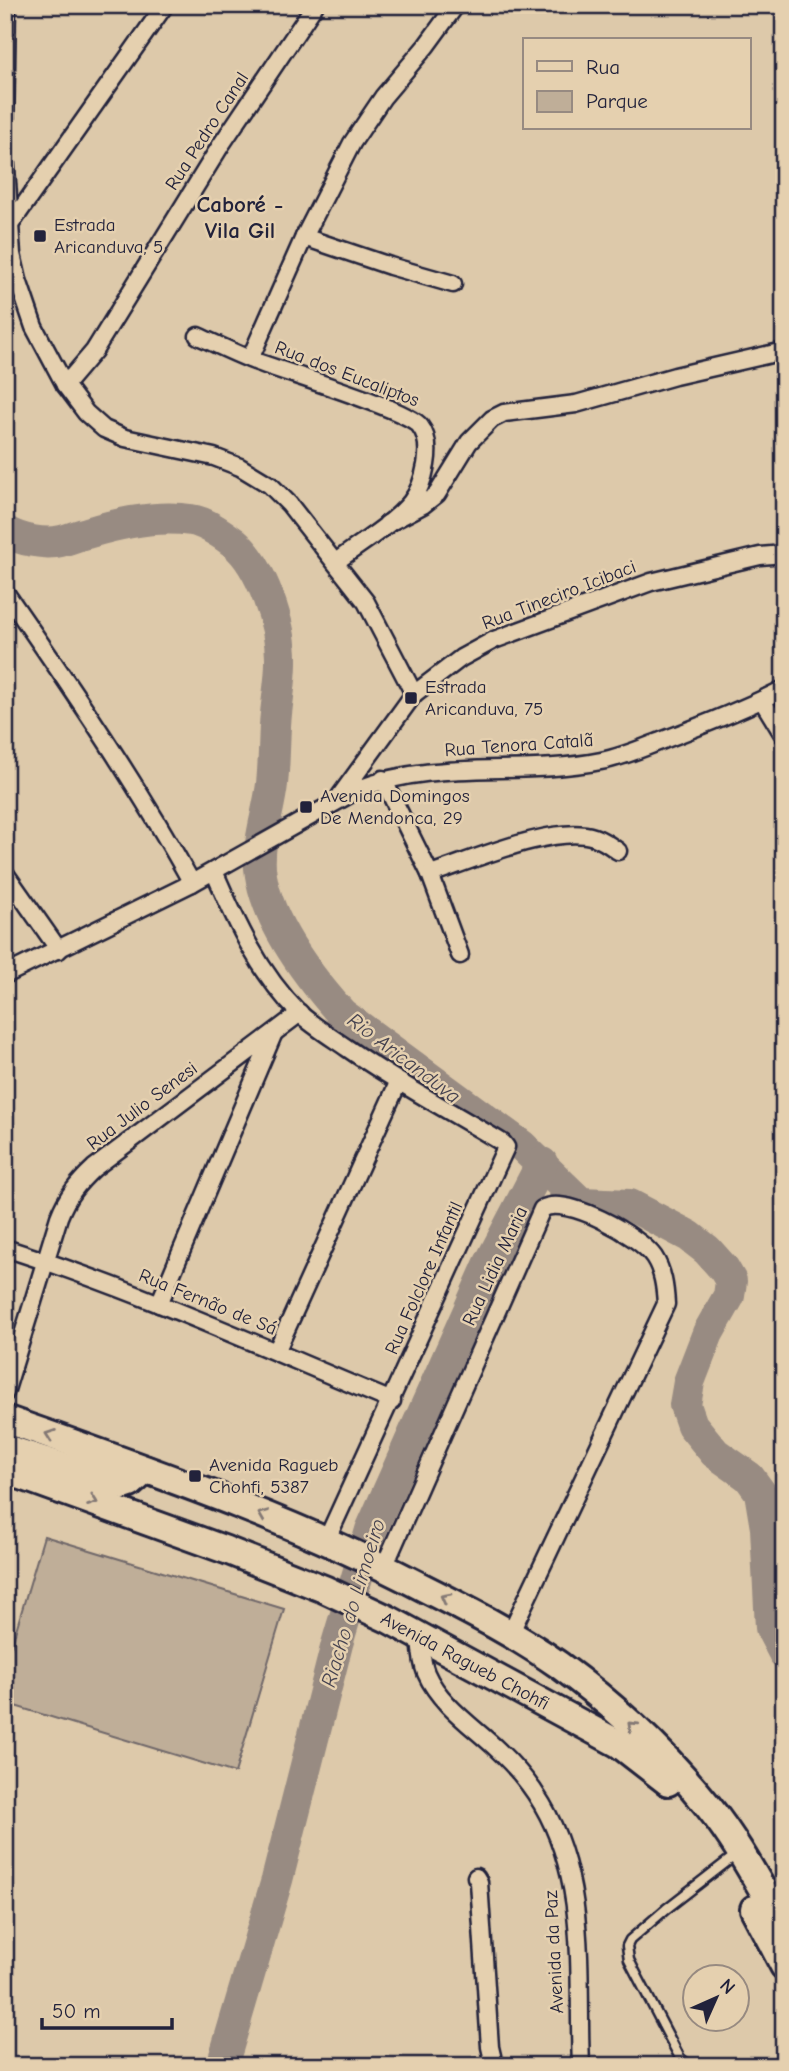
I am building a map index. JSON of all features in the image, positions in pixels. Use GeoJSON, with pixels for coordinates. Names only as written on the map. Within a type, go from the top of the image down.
{"type":"FeatureCollection","features":[{"type":"Feature","properties":{"kind":"main road","name":"Avenida Ragueb Chohfi"},"geometry":{"type":"LineString","coordinates":[[5,1419],[146,1470],[334,1544],[380,1565],[510,1634],[558,1664],[639,1731],[708,1806],[734,1857],[780,1934],[784,1966]]}},
{"type":"Feature","properties":{"kind":"main road"},"geometry":{"type":"LineString","coordinates":[[7,1472],[124,1486],[146,1470]]}},
{"type":"Feature","properties":{"kind":"main road","name":"Avenida Ragueb Chohfi"},"geometry":{"type":"LineString","coordinates":[[7,1472],[226,1550],[388,1619],[536,1698],[629,1752],[661,1775],[689,1803],[734,1857]]}},
{"type":"Feature","properties":{"kind":"street"},"geometry":{"type":"LineString","coordinates":[[5,131],[7,5]]}},
{"type":"Feature","properties":{"kind":"street"},"geometry":{"type":"LineString","coordinates":[[10,226],[165,5]]}},
{"type":"Feature","properties":{"kind":"street","name":"Rua Pedro Canal"},"geometry":{"type":"LineString","coordinates":[[65,386],[94,351],[238,118],[316,5]]}},
{"type":"Feature","properties":{"kind":"street"},"geometry":{"type":"LineString","coordinates":[[198,336],[250,359],[304,237],[366,120],[456,5]]}},
{"type":"Feature","properties":{"kind":"street"},"geometry":{"type":"LineString","coordinates":[[5,153],[10,226],[8,257],[34,327],[65,386],[86,413],[104,429],[125,438],[214,457],[240,467],[270,485],[289,503],[366,603],[414,694]]}},
{"type":"Feature","properties":{"kind":"street"},"geometry":{"type":"LineString","coordinates":[[304,237],[453,284]]}},
{"type":"Feature","properties":{"kind":"street"},"geometry":{"type":"LineString","coordinates":[[387,524],[423,505],[437,494],[469,442],[492,419],[504,413],[576,404],[697,371],[784,351]]}},
{"type":"Feature","properties":{"kind":"street","name":"Rua dos Eucaliptos"},"geometry":{"type":"LineString","coordinates":[[250,359],[412,419],[420,425],[424,433],[426,467],[421,486],[412,500],[387,524],[336,562]]}},
{"type":"Feature","properties":{"kind":"street","name":"Rua Tineciro Icibaci"},"geometry":{"type":"LineString","coordinates":[[333,803],[364,765],[414,694],[461,658],[531,625],[651,582],[760,556],[784,554]]}},
{"type":"Feature","properties":{"kind":"street"},"geometry":{"type":"LineString","coordinates":[[5,592],[96,724],[192,883]]}},
{"type":"Feature","properties":{"kind":"street","name":"Rua Tenora Catalã"},"geometry":{"type":"LineString","coordinates":[[5,975],[192,883],[333,803],[383,779],[444,771],[559,766],[602,761],[645,747],[784,689]]}},
{"type":"Feature","properties":{"kind":"street"},"geometry":{"type":"LineString","coordinates":[[762,700],[784,736]]}},
{"type":"Feature","properties":{"kind":"street"},"geometry":{"type":"LineString","coordinates":[[383,779],[430,874],[460,955]]}},
{"type":"Feature","properties":{"kind":"street"},"geometry":{"type":"LineString","coordinates":[[430,874],[554,835],[596,837],[618,851]]}},
{"type":"Feature","properties":{"kind":"street"},"geometry":{"type":"LineString","coordinates":[[214,871],[250,949],[266,973],[300,1013],[398,1083],[276,1352]]}},
{"type":"Feature","properties":{"kind":"street"},"geometry":{"type":"LineString","coordinates":[[5,873],[59,950]]}},
{"type":"Feature","properties":{"kind":"street","name":"Rua Julio Senesi"},"geometry":{"type":"LineString","coordinates":[[5,1393],[66,1199],[79,1182],[104,1160],[300,1013]]}},
{"type":"Feature","properties":{"kind":"street"},"geometry":{"type":"LineString","coordinates":[[159,1304],[274,1034]]}},
{"type":"Feature","properties":{"kind":"street","name":"Rua Folclore Infantil"},"geometry":{"type":"LineString","coordinates":[[334,1544],[392,1401],[506,1149],[503,1143],[398,1083]]}},
{"type":"Feature","properties":{"kind":"street","name":"Rua Lidia Maria"},"geometry":{"type":"LineString","coordinates":[[380,1565],[542,1209],[548,1205],[557,1205],[573,1209],[623,1231],[645,1246],[653,1256],[661,1270],[666,1304],[510,1634]]}},
{"type":"Feature","properties":{"kind":"street","name":"Rua Fernão de Sá"},"geometry":{"type":"LineString","coordinates":[[5,1248],[159,1304],[392,1401]]}},
{"type":"Feature","properties":{"kind":"street","name":"Avenida da Paz"},"geometry":{"type":"LineString","coordinates":[[420,1636],[421,1656],[426,1673],[434,1686],[447,1703],[523,1777],[542,1803],[555,1830],[569,1868],[576,1909],[581,2066]]}},
{"type":"Feature","properties":{"kind":"street"},"geometry":{"type":"LineString","coordinates":[[476,1877],[480,1882],[490,2047],[493,2060],[499,2066]]}},
{"type":"Feature","properties":{"kind":"lane"},"geometry":{"type":"LineString","coordinates":[[690,2066],[680,2057],[638,1979],[629,1960],[627,1946],[636,1934],[666,1909],[734,1857]]}},
{"type":"Feature","properties":{"kind":"green space"},"geometry":{"type":"Polygon","coordinates":[[[44,1536],[284,1609],[235,1773],[5,1703],[5,1667],[44,1536]]]}},
{"type":"Feature","properties":{"kind":"waterway","name":"Rio Aricanduva"},"geometry":{"type":"LineString","coordinates":[[5,531],[32,541],[55,542],[138,521],[191,520],[208,526],[233,542],[253,566],[274,615],[280,648],[281,670],[272,784],[260,857],[264,888],[279,927],[302,965],[342,1014],[522,1146],[581,1203],[630,1205],[689,1236],[707,1250],[724,1269],[731,1281],[729,1296],[708,1333],[689,1382],[685,1405],[692,1425],[715,1453],[749,1477],[760,1492],[766,1528],[771,1628],[784,1653]]}},
{"type":"Feature","properties":{"kind":"waterway","name":"Riacho do Limoeiro"},"geometry":{"type":"LineString","coordinates":[[222,2066],[277,1880],[337,1644],[371,1530],[489,1265],[542,1163]]}},
{"type":"Feature","properties":{"kind":"place","name":"Estrada Aricanduva, 5"},"geometry":{"type":"Point","coordinates":[40,236]}},
{"type":"Feature","properties":{"kind":"place","name":"Estrada Aricanduva, 75"},"geometry":{"type":"Point","coordinates":[411,698]}},
{"type":"Feature","properties":{"kind":"place","name":"Avenida Domingos De Mendonca, 29"},"geometry":{"type":"Point","coordinates":[306,807]}},
{"type":"Feature","properties":{"kind":"place","name":"Avenida Ragueb Chohfi, 5387"},"geometry":{"type":"Point","coordinates":[195,1476]}},
{"type":"Feature","properties":{"kind":"district","name":"Caboré - Vila Gil"},"geometry":{"type":"Point","coordinates":[240,217]}}]}
